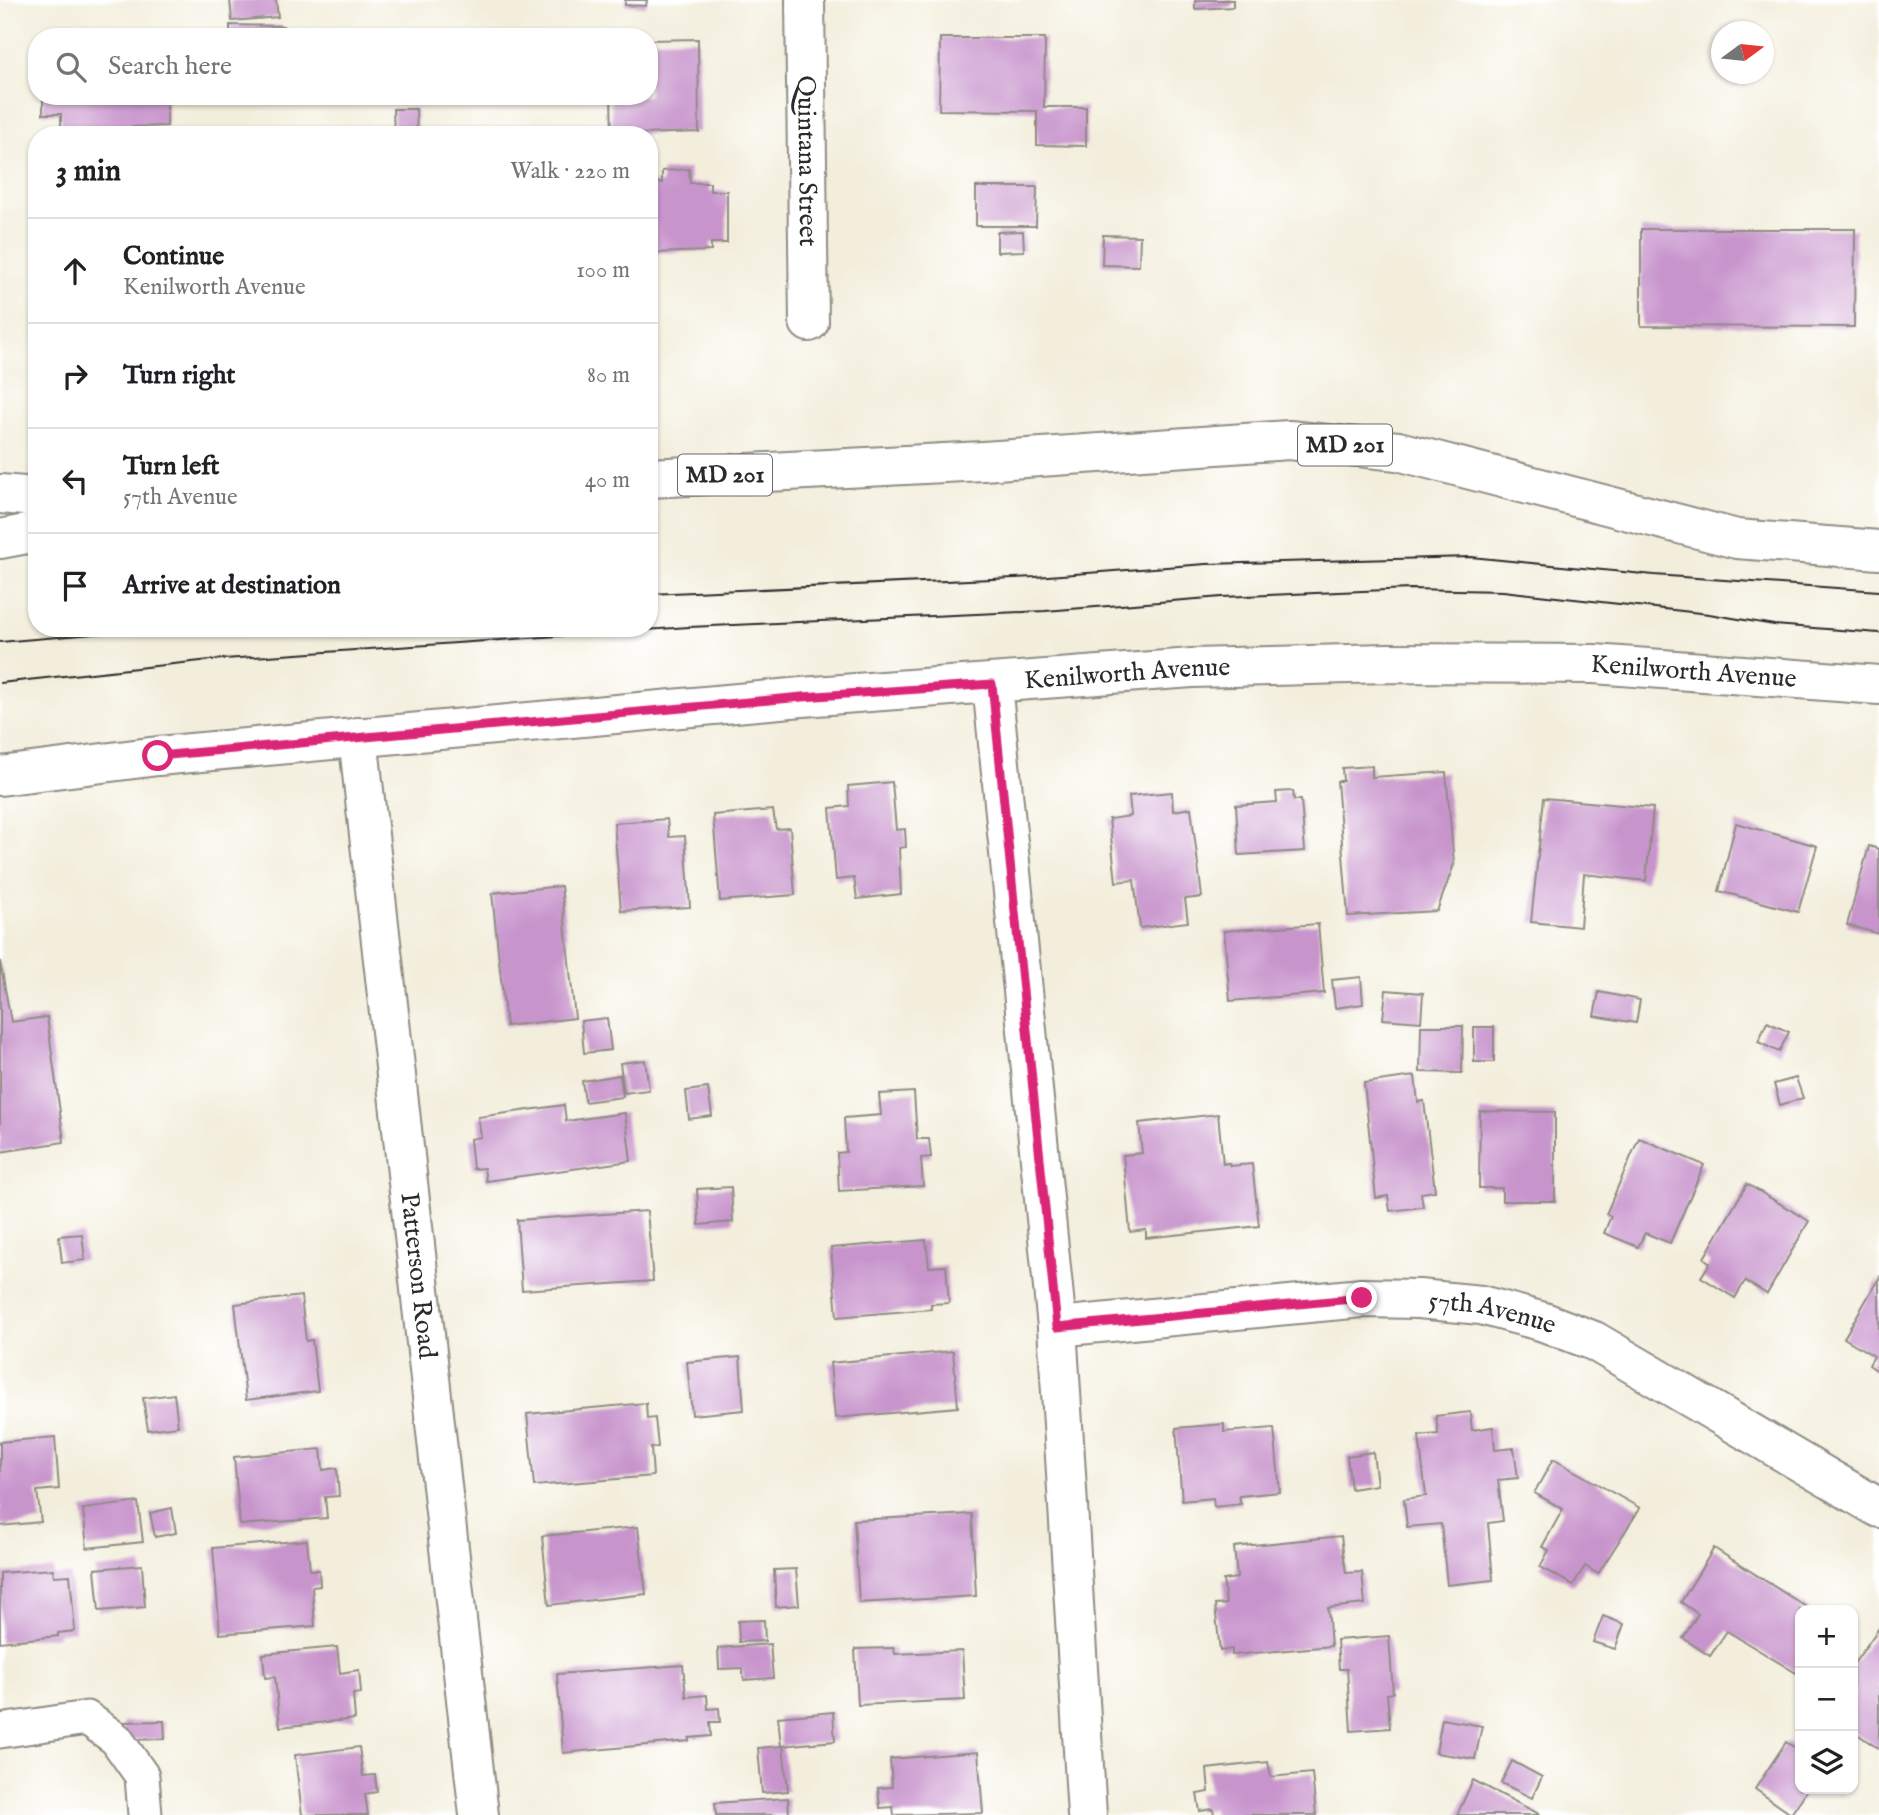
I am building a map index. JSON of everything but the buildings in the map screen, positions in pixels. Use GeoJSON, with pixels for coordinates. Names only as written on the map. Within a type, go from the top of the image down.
{"type":"FeatureCollection","features":[{"type":"Feature","properties":{"kind":"street","name":"Quintana Street"},"geometry":{"type":"LineString","coordinates":[[805,0],[809,322]]}},
{"type":"Feature","properties":{"kind":"street","name":"MD 201"},"geometry":{"type":"LineString","coordinates":[[658,478],[983,461],[1289,440],[1398,451],[1737,539],[1879,550]]}},
{"type":"Feature","properties":{"kind":"street"},"geometry":{"type":"LineString","coordinates":[[0,494],[28,496]]}},
{"type":"Feature","properties":{"kind":"street"},"geometry":{"type":"LineString","coordinates":[[0,539],[28,534]]}},
{"type":"Feature","properties":{"kind":"street","name":"Kenilworth Avenue"},"geometry":{"type":"LineString","coordinates":[[9,778],[158,756],[358,737],[802,697],[1192,668],[1401,663],[1594,664],[1879,685]]}},
{"type":"Feature","properties":{"kind":"street"},"geometry":{"type":"LineString","coordinates":[[992,684],[1057,1327],[1087,1815]]}},
{"type":"Feature","properties":{"kind":"street","name":"Patterson Road"},"geometry":{"type":"LineString","coordinates":[[358,737],[479,1815]]}},
{"type":"Feature","properties":{"kind":"street","name":"57th Avenue"},"geometry":{"type":"LineString","coordinates":[[1057,1327],[1362,1298],[1419,1299],[1481,1305],[1544,1322],[1594,1341],[1879,1508]]}},
{"type":"Feature","properties":{"kind":"lane"},"geometry":{"type":"LineString","coordinates":[[0,1731],[87,1718],[116,1739],[142,1776],[145,1815]]}},
{"type":"Feature","properties":{"kind":"tram line"},"geometry":{"type":"LineString","coordinates":[[658,594],[1035,577],[1206,564],[1471,557],[1654,575],[1879,591]]}},
{"type":"Feature","properties":{"kind":"tram line"},"geometry":{"type":"LineString","coordinates":[[658,629],[1045,611],[1222,597],[1410,589],[1503,591],[1709,614],[1774,625],[1879,633]]}},
{"type":"Feature","properties":{"kind":"tram line"},"geometry":{"type":"LineString","coordinates":[[0,642],[58,637]]}},
{"type":"Feature","properties":{"kind":"tram line"},"geometry":{"type":"LineString","coordinates":[[0,683],[210,660],[544,637]]}},
{"type":"Feature","properties":{"kind":"route"},"geometry":{"type":"LineString","coordinates":[[158,756],[802,697],[992,684],[1057,1327],[1362,1298]]}}]}
